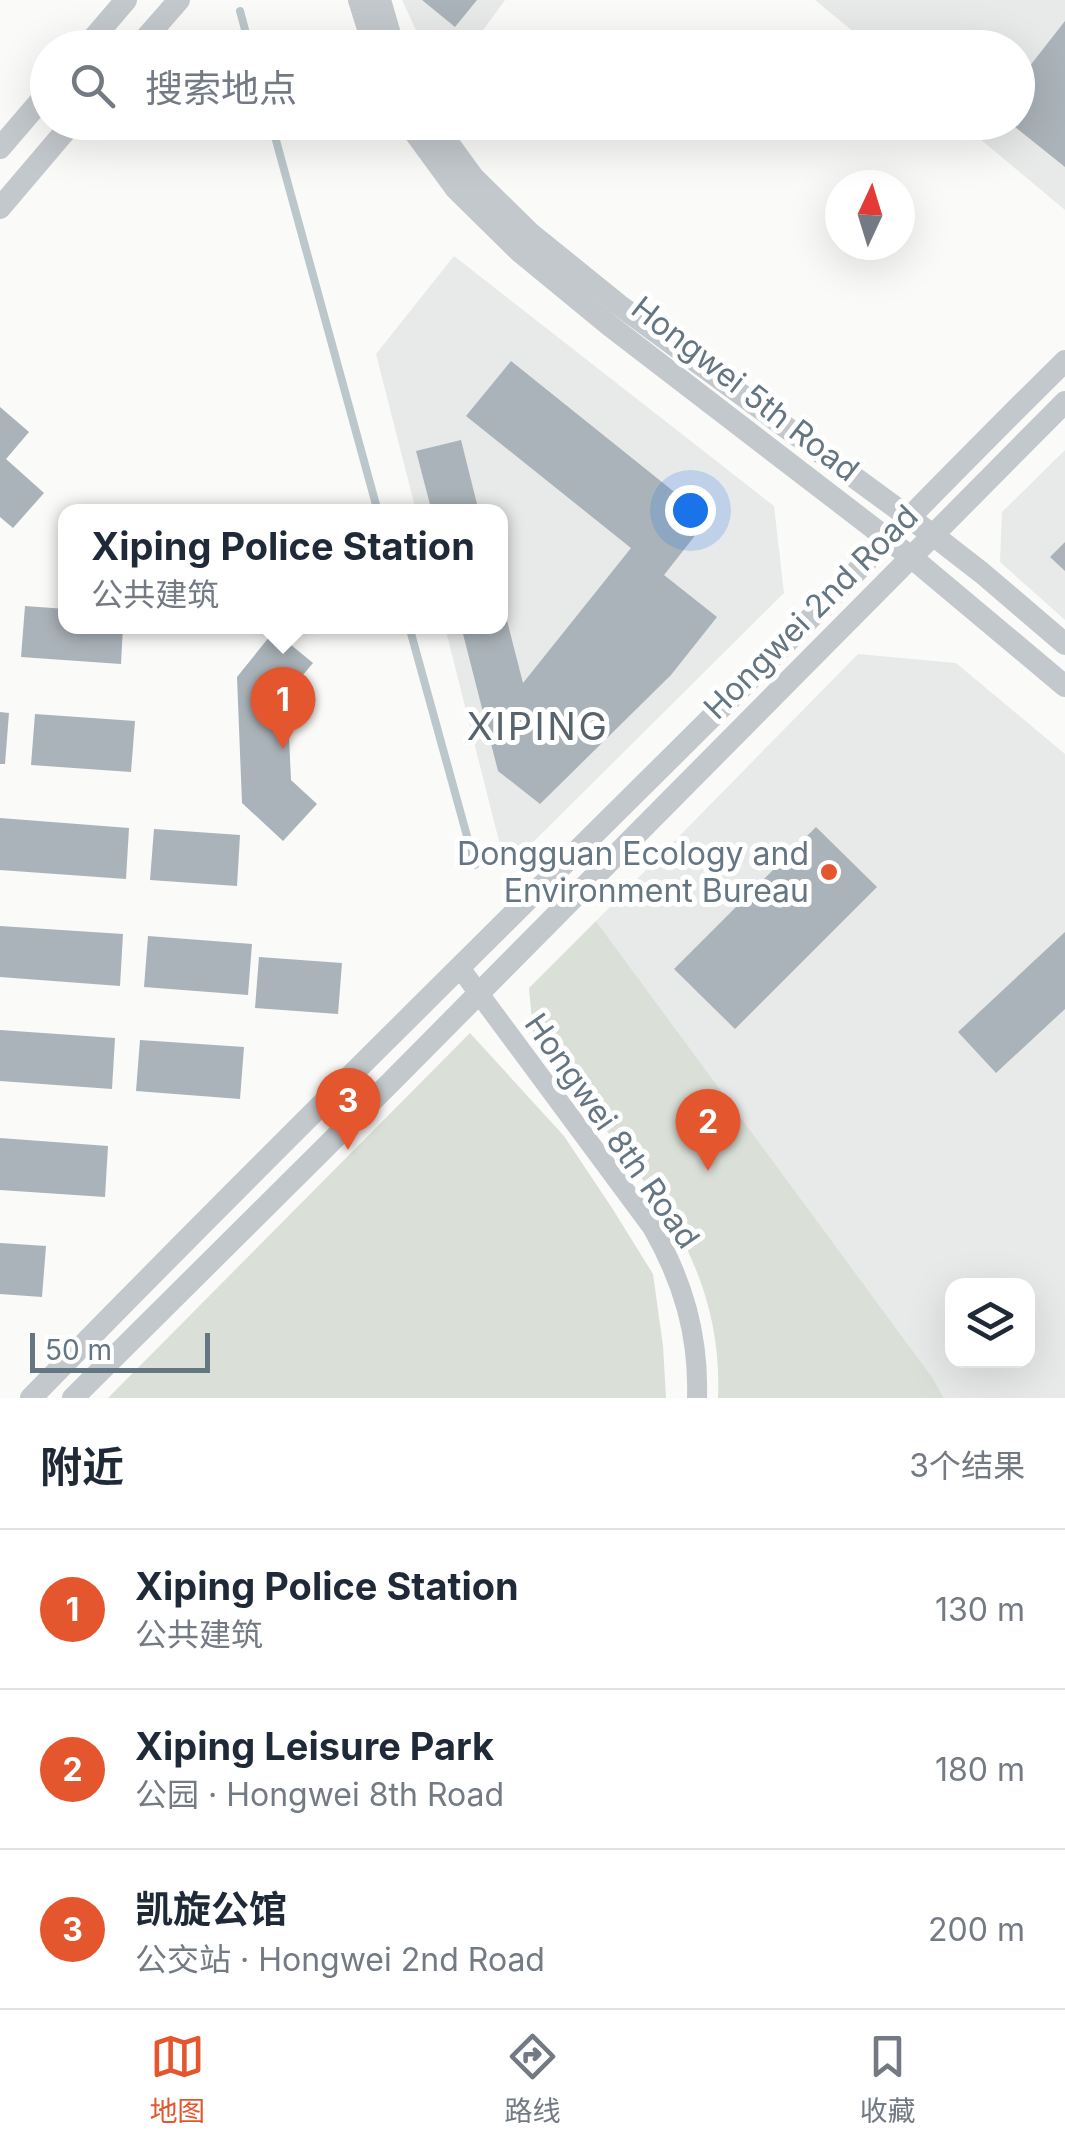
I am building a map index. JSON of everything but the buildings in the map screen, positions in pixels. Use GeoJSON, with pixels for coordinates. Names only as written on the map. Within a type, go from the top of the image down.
{"type":"FeatureCollection","features":[{"type":"Feature","properties":{"kind":"street"},"geometry":{"type":"LineString","coordinates":[[100,30],[126,0]]}},
{"type":"Feature","properties":{"kind":"street"},"geometry":{"type":"LineString","coordinates":[[153,30],[178,0]]}},
{"type":"Feature","properties":{"kind":"street"},"geometry":{"type":"LineString","coordinates":[[360,0],[369,30]]}},
{"type":"Feature","properties":{"kind":"street"},"geometry":{"type":"LineString","coordinates":[[380,0],[389,30]]}},
{"type":"Feature","properties":{"kind":"street"},"geometry":{"type":"LineString","coordinates":[[0,148],[30,113]]}},
{"type":"Feature","properties":{"kind":"street"},"geometry":{"type":"LineString","coordinates":[[0,208],[58,140]]}},
{"type":"Feature","properties":{"kind":"street","name":"Hongwei 5th Road"},"geometry":{"type":"LineString","coordinates":[[420,140],[456,189],[518,251],[912,557],[1065,686]]}},
{"type":"Feature","properties":{"kind":"street","name":"Hongwei 5th Road"},"geometry":{"type":"LineString","coordinates":[[446,140],[473,177],[530,233],[619,305],[933,534],[1065,644]]}},
{"type":"Feature","properties":{"kind":"street","name":"Hongwei 2nd Road"},"geometry":{"type":"LineString","coordinates":[[460,968],[1065,361]]}},
{"type":"Feature","properties":{"kind":"street","name":"Hongwei 2nd Road"},"geometry":{"type":"LineString","coordinates":[[478,993],[1065,402]]}},
{"type":"Feature","properties":{"kind":"street"},"geometry":{"type":"LineString","coordinates":[[31,1398],[188,1236],[460,968]]}},
{"type":"Feature","properties":{"kind":"street","name":"Hongwei 8th Road"},"geometry":{"type":"LineString","coordinates":[[460,968],[652,1227],[667,1254],[690,1313],[696,1344],[697,1398]]}},
{"type":"Feature","properties":{"kind":"street"},"geometry":{"type":"LineString","coordinates":[[73,1398],[478,993]]}},
{"type":"Feature","properties":{"kind":"shaded area"},"geometry":{"type":"Polygon","coordinates":[[[402,0],[505,0],[483,30],[416,30],[402,0]]]}},
{"type":"Feature","properties":{"kind":"shaded area"},"geometry":{"type":"Polygon","coordinates":[[[815,0],[1065,0],[1065,210],[981,140],[1035,140],[1035,30],[851,30],[815,0]]]}},
{"type":"Feature","properties":{"kind":"shaded area"},"geometry":{"type":"Polygon","coordinates":[[[454,256],[774,506],[784,593],[506,869],[447,634],[508,634],[508,504],[414,504],[376,354],[454,256]]]}},
{"type":"Feature","properties":{"kind":"shaded area"},"geometry":{"type":"Polygon","coordinates":[[[1065,450],[1065,620],[1000,562],[1002,512],[1065,450]]]}},
{"type":"Feature","properties":{"kind":"shaded area"},"geometry":{"type":"Polygon","coordinates":[[[858,654],[956,663],[1065,754],[1065,1398],[944,1398],[596,921],[858,654]]]}},
{"type":"Feature","properties":{"kind":"shaded area"},"geometry":{"type":"Polygon","coordinates":[[[596,921],[944,1398],[718,1398],[713,1326],[681,1237],[669,1215],[533,1031],[529,988],[596,921]]]}},
{"type":"Feature","properties":{"kind":"shaded area"},"geometry":{"type":"Polygon","coordinates":[[[470,1033],[564,1136],[653,1274],[666,1398],[108,1398],[470,1033]]]}},
{"type":"Feature","properties":{"kind":"waterway"},"geometry":{"type":"LineString","coordinates":[[240,11],[245,30]]}},
{"type":"Feature","properties":{"kind":"waterway"},"geometry":{"type":"LineString","coordinates":[[276,140],[376,504]]}},
{"type":"Feature","properties":{"kind":"waterway"},"geometry":{"type":"LineString","coordinates":[[411,634],[475,865]]}},
{"type":"Feature","properties":{"kind":"place","name":"Xiping Police Station"},"geometry":{"type":"Point","coordinates":[283,749]}},
{"type":"Feature","properties":{"kind":"place","name":"Dongguan Ecology and Environment Bureau"},"geometry":{"type":"Point","coordinates":[829,872]}},
{"type":"Feature","properties":{"kind":"place","name":"凯旋公馆"},"geometry":{"type":"Point","coordinates":[348,1150]}},
{"type":"Feature","properties":{"kind":"place","name":"Xiping Leisure Park"},"geometry":{"type":"Point","coordinates":[708,1171]}},
{"type":"Feature","properties":{"kind":"district","name":"XIPING"},"geometry":{"type":"Point","coordinates":[538,727]}}]}
